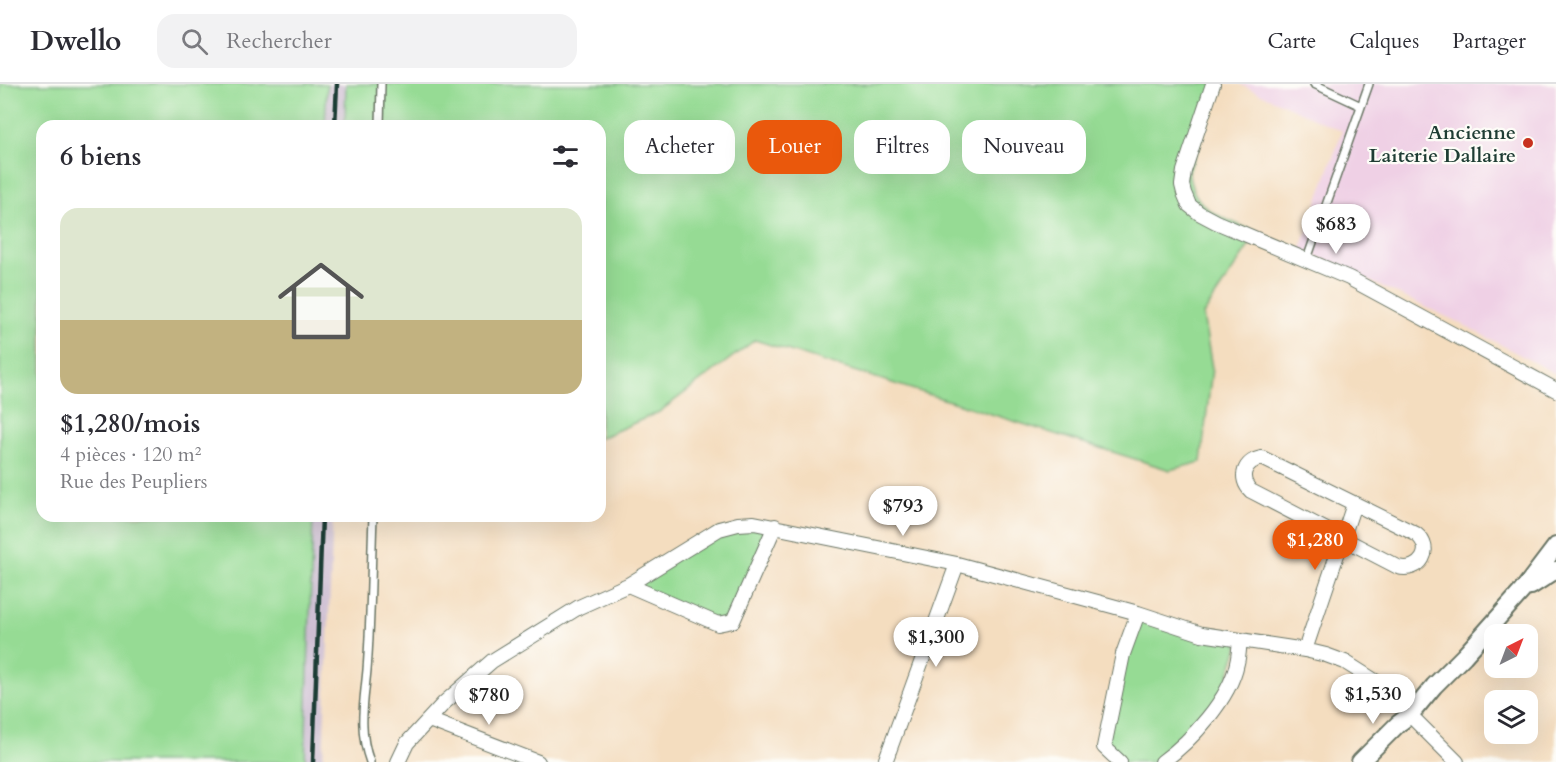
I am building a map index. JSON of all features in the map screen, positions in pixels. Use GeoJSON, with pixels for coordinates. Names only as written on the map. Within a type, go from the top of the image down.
{"type":"FeatureCollection","features":[{"type":"Feature","properties":{"kind":"street"},"geometry":{"type":"LineString","coordinates":[[1213,84],[1184,171],[1182,185],[1189,205],[1216,222],[1349,278],[1556,390]]}},
{"type":"Feature","properties":{"kind":"street"},"geometry":{"type":"LineString","coordinates":[[1262,458],[1354,504],[1416,534],[1423,542],[1424,557],[1416,566],[1404,568],[1342,539],[1251,491],[1244,481],[1245,470],[1252,461],[1262,458]]}},
{"type":"Feature","properties":{"kind":"street"},"geometry":{"type":"LineString","coordinates":[[1305,650],[1354,504]]}},
{"type":"Feature","properties":{"kind":"street"},"geometry":{"type":"LineString","coordinates":[[398,762],[407,743],[444,703],[492,661],[579,607],[628,585],[719,529],[754,523],[957,564],[1138,613],[1202,634],[1305,650],[1345,663],[1413,711],[1457,762]]}},
{"type":"Feature","properties":{"kind":"street"},"geometry":{"type":"LineString","coordinates":[[628,585],[718,624],[733,621],[775,526]]}},
{"type":"Feature","properties":{"kind":"street"},"geometry":{"type":"LineString","coordinates":[[1360,762],[1413,711],[1522,591],[1556,546]]}},
{"type":"Feature","properties":{"kind":"street"},"geometry":{"type":"LineString","coordinates":[[885,762],[957,564]]}},
{"type":"Feature","properties":{"kind":"street"},"geometry":{"type":"LineString","coordinates":[[1522,591],[1556,570]]}},
{"type":"Feature","properties":{"kind":"street"},"geometry":{"type":"LineString","coordinates":[[1120,762],[1104,747],[1124,654],[1138,613]]}},
{"type":"Feature","properties":{"kind":"street"},"geometry":{"type":"LineString","coordinates":[[1162,762],[1179,750],[1219,705],[1237,665],[1240,640]]}},
{"type":"Feature","properties":{"kind":"street"},"geometry":{"type":"LineString","coordinates":[[429,720],[538,762]]}},
{"type":"Feature","properties":{"kind":"lane"},"geometry":{"type":"LineString","coordinates":[[380,120],[381,84]]}},
{"type":"Feature","properties":{"kind":"lane"},"geometry":{"type":"LineString","coordinates":[[1314,84],[1361,106]]}},
{"type":"Feature","properties":{"kind":"lane"},"geometry":{"type":"LineString","coordinates":[[1307,260],[1369,84]]}},
{"type":"Feature","properties":{"kind":"lane"},"geometry":{"type":"LineString","coordinates":[[370,762],[366,752],[361,715],[367,670],[373,522]]}},
{"type":"Feature","properties":{"kind":"shaded area"},"geometry":{"type":"Polygon","coordinates":[[[327,84],[346,84],[345,120],[325,120],[327,84]]]}},
{"type":"Feature","properties":{"kind":"shaded area"},"geometry":{"type":"Polygon","coordinates":[[[1239,84],[1556,84],[1556,374],[1462,324],[1301,249],[1342,131],[1239,84]]]}},
{"type":"Feature","properties":{"kind":"shaded area"},"geometry":{"type":"Polygon","coordinates":[[[313,522],[333,522],[323,762],[305,762],[313,522]]]}},
{"type":"Feature","properties":{"kind":"green space"},"geometry":{"type":"Polygon","coordinates":[[[0,84],[327,84],[325,120],[36,120],[36,522],[313,522],[305,762],[0,762],[0,84]]]}},
{"type":"Feature","properties":{"kind":"green space"},"geometry":{"type":"Polygon","coordinates":[[[346,84],[1218,84],[1189,172],[1191,185],[1196,196],[1213,212],[1258,232],[1203,315],[1212,368],[1201,462],[1170,470],[755,340],[659,412],[606,435],[606,120],[345,120],[346,84]]]}},
{"type":"Feature","properties":{"kind":"green space"},"geometry":{"type":"Polygon","coordinates":[[[775,526],[741,606],[718,624],[628,585],[719,529],[775,526]]]}},
{"type":"Feature","properties":{"kind":"green space"},"geometry":{"type":"Polygon","coordinates":[[[1138,613],[1240,640],[1219,705],[1162,762],[1120,762],[1104,747],[1138,613]]]}},
{"type":"Feature","properties":{"kind":"railway"},"geometry":{"type":"LineString","coordinates":[[335,120],[337,84]]}},
{"type":"Feature","properties":{"kind":"railway"},"geometry":{"type":"LineString","coordinates":[[313,762],[322,522]]}},
{"type":"Feature","properties":{"kind":"place","name":"Ancienne Laiterie Dallaire"},"geometry":{"type":"Point","coordinates":[1528,143]}}]}
